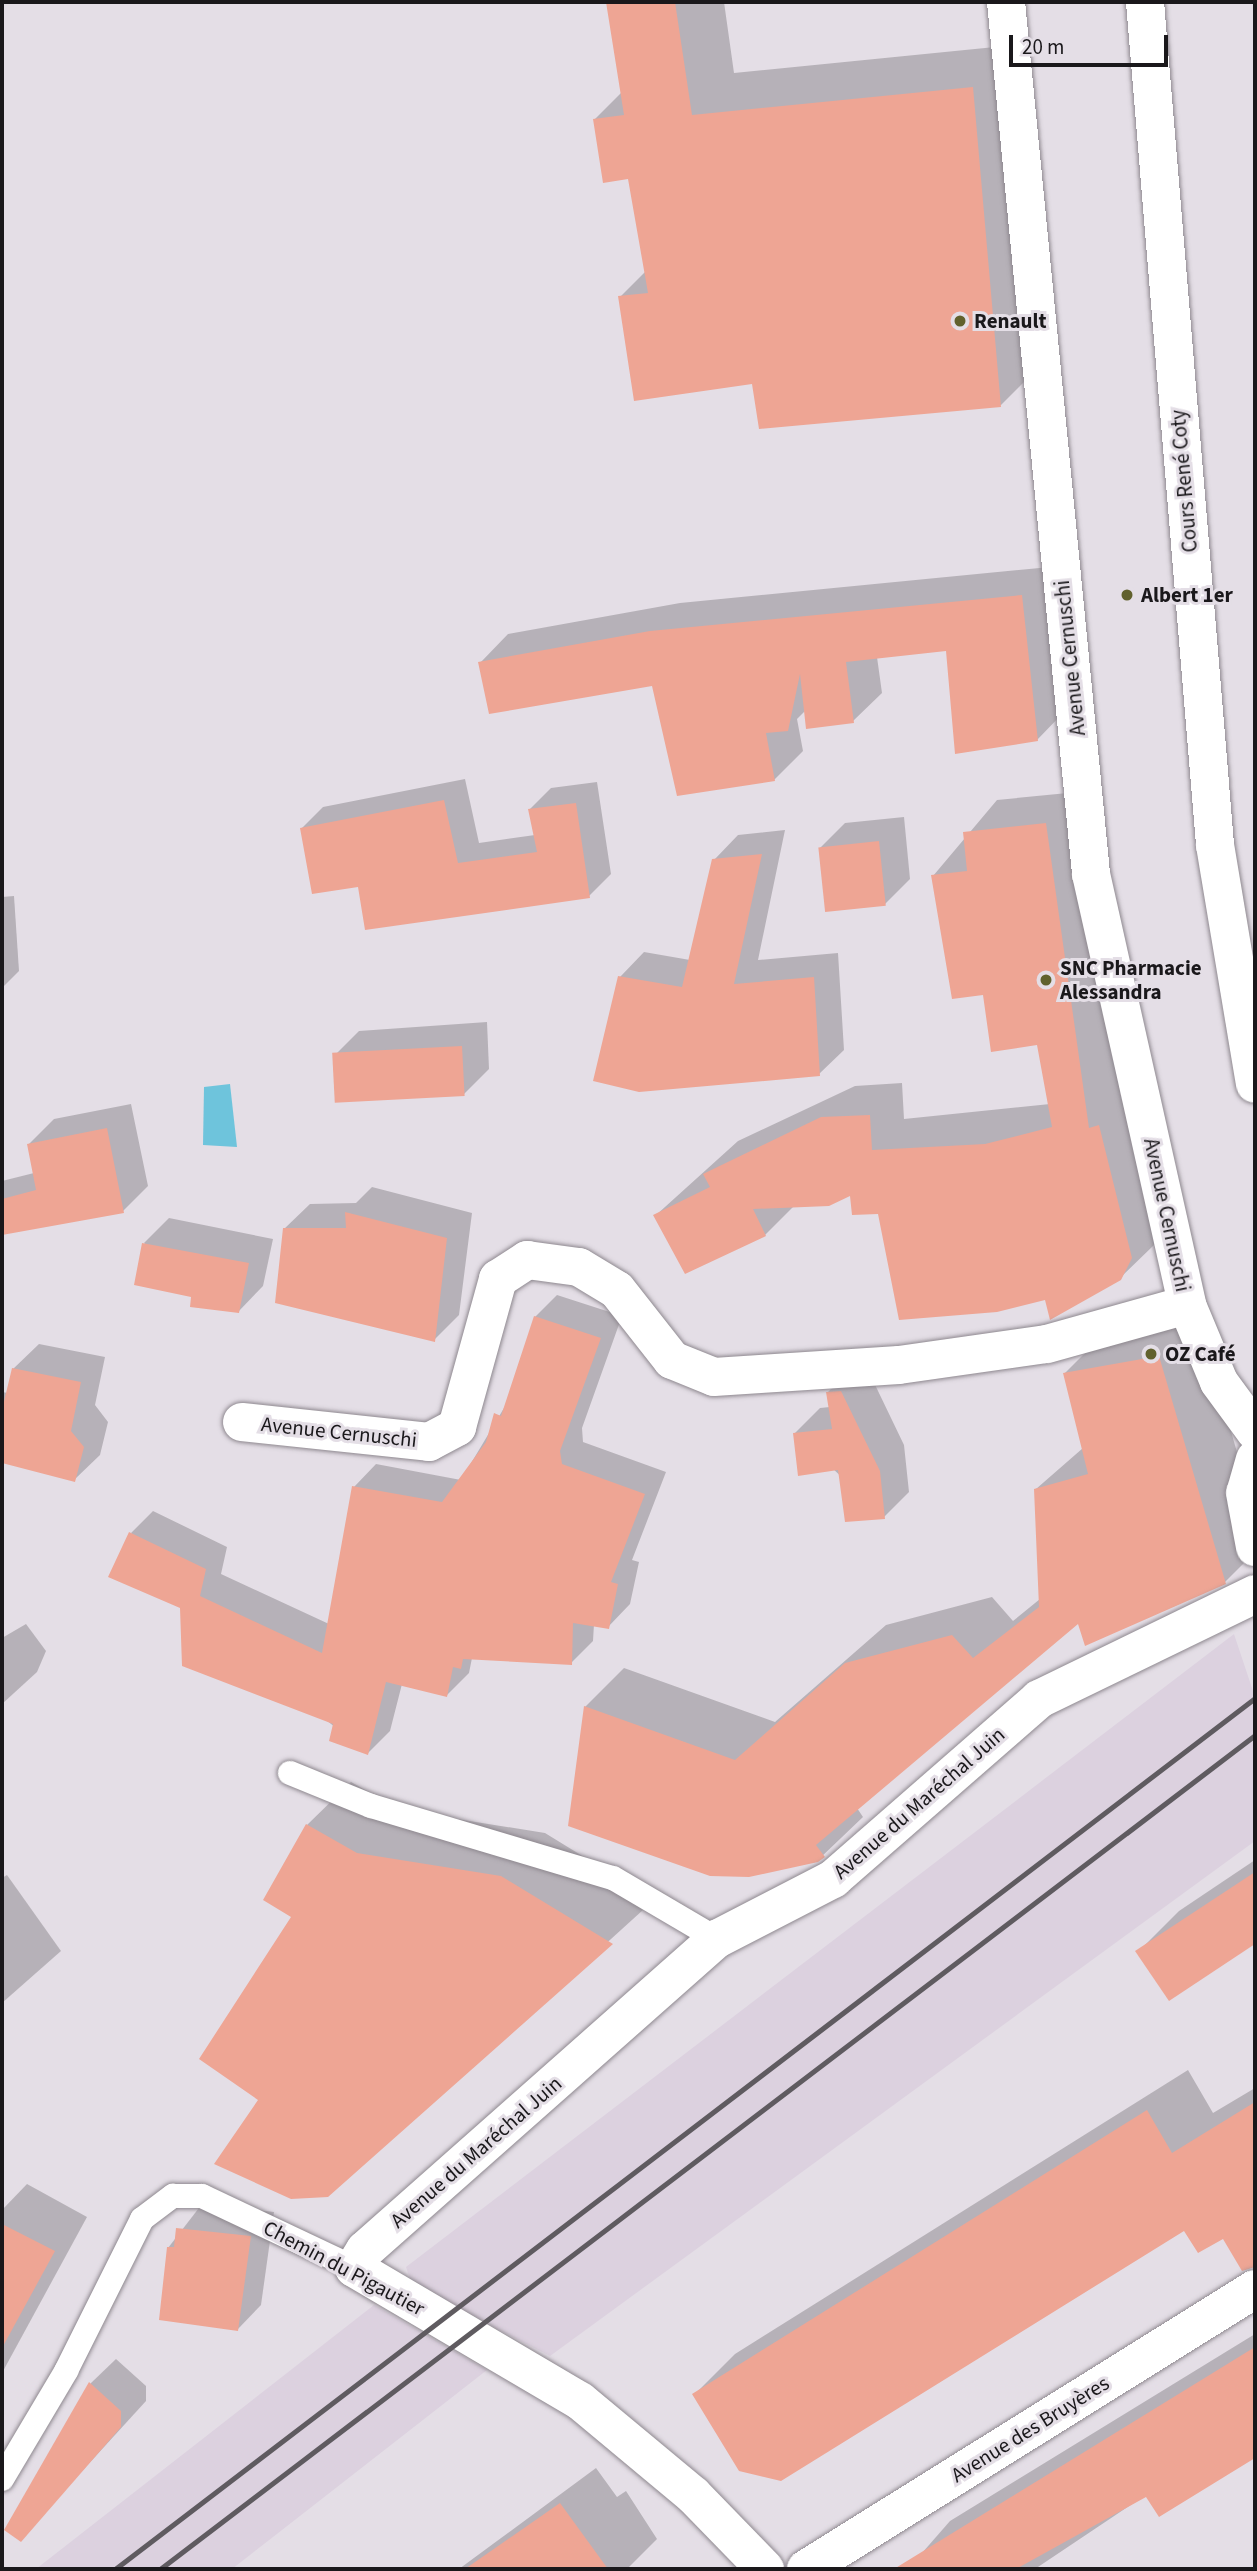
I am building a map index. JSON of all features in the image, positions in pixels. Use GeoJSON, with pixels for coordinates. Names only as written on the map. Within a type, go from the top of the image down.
{"type":"FeatureCollection","features":[{"type":"Feature","properties":{"kind":"street","name":"Avenue Cernuschi"},"geometry":{"type":"LineString","coordinates":[[1006,2],[1091,874],[1187,1305],[1219,1382],[1255,1431]]}},
{"type":"Feature","properties":{"kind":"street","name":"Cours René Coty"},"geometry":{"type":"LineString","coordinates":[[1145,2],[1215,845],[1248,1000],[1255,1084]]}},
{"type":"Feature","properties":{"kind":"street","name":"Avenue Cernuschi"},"geometry":{"type":"LineString","coordinates":[[242,1422],[429,1442],[457,1427],[498,1279],[527,1260],[579,1267],[617,1290],[671,1360],[715,1377],[899,1365],[1047,1344],[1187,1305]]}},
{"type":"Feature","properties":{"kind":"street"},"geometry":{"type":"LineString","coordinates":[[1255,1459],[1245,1493],[1255,1547]]}},
{"type":"Feature","properties":{"kind":"street","name":"Avenue du Maréchal Juin"},"geometry":{"type":"LineString","coordinates":[[354,2267],[365,2250],[717,1939],[833,1880],[1039,1699],[1255,1594]]}},
{"type":"Feature","properties":{"kind":"street","name":"Chemin du Pigautier"},"geometry":{"type":"LineString","coordinates":[[354,2267],[580,2401],[693,2495],[765,2569]]}},
{"type":"Feature","properties":{"kind":"street","name":"Avenue des Bruyères"},"geometry":{"type":"LineString","coordinates":[[806,2569],[1255,2290]]}},
{"type":"Feature","properties":{"kind":"lane"},"geometry":{"type":"LineString","coordinates":[[290,1773],[371,1806],[613,1878],[717,1939]]}},
{"type":"Feature","properties":{"kind":"lane","name":"Chemin du Pigautier"},"geometry":{"type":"LineString","coordinates":[[2,2479],[66,2371],[142,2219],[173,2196],[202,2196],[354,2267]]}},
{"type":"Feature","properties":{"kind":"shaded area"},"geometry":{"type":"Polygon","coordinates":[[[1234,1634],[1255,1697],[1255,1841],[550,2356],[412,2285],[406,2267],[1234,1634]]]}},
{"type":"Feature","properties":{"kind":"shaded area"},"geometry":{"type":"Polygon","coordinates":[[[374,2305],[487,2370],[232,2569],[36,2569],[374,2305]]]}},
{"type":"Feature","properties":{"kind":"water"},"geometry":{"type":"Polygon","coordinates":[[[230,1084],[237,1147],[203,1145],[204,1087],[230,1084]]]}},
{"type":"Feature","properties":{"kind":"building"},"geometry":{"type":"Polygon","coordinates":[[[606,2],[675,2],[692,115],[973,87],[1001,407],[759,429],[752,384],[634,401],[618,296],[648,293],[628,179],[603,183],[593,119],[624,115],[606,2]]]}},
{"type":"Feature","properties":{"kind":"building"},"geometry":{"type":"Polygon","coordinates":[[[1022,595],[1038,741],[955,754],[946,651],[846,662],[854,723],[806,729],[800,674],[788,731],[766,733],[775,781],[677,796],[652,686],[489,714],[478,662],[650,631],[1022,595]]]}},
{"type":"Feature","properties":{"kind":"building"},"geometry":{"type":"Polygon","coordinates":[[[444,800],[458,863],[537,852],[528,809],[576,803],[590,898],[365,930],[358,887],[312,894],[300,828],[444,800]]]}},
{"type":"Feature","properties":{"kind":"building"},"geometry":{"type":"Polygon","coordinates":[[[1046,823],[1089,1128],[1099,1125],[1132,1258],[1121,1280],[1050,1320],[1045,1300],[997,1312],[899,1320],[878,1214],[852,1215],[850,1196],[829,1206],[753,1209],[766,1236],[685,1274],[653,1215],[710,1187],[703,1174],[821,1117],[870,1115],[872,1150],[985,1144],[1052,1127],[1037,1045],[991,1052],[983,995],[952,999],[931,875],[967,871],[963,832],[1046,823]]]}},
{"type":"Feature","properties":{"kind":"building"},"geometry":{"type":"Polygon","coordinates":[[[879,841],[886,906],[825,912],[818,847],[879,841]]]}},
{"type":"Feature","properties":{"kind":"building"},"geometry":{"type":"Polygon","coordinates":[[[762,854],[734,984],[814,977],[820,1076],[639,1092],[593,1081],[618,976],[682,987],[712,859],[762,854]]]}},
{"type":"Feature","properties":{"kind":"building"},"geometry":{"type":"Polygon","coordinates":[[[462,1046],[465,1096],[335,1103],[332,1053],[462,1046]]]}},
{"type":"Feature","properties":{"kind":"building"},"geometry":{"type":"Polygon","coordinates":[[[107,1128],[124,1213],[2,1235],[2,1199],[36,1190],[27,1144],[107,1128]]]}},
{"type":"Feature","properties":{"kind":"building"},"geometry":{"type":"Polygon","coordinates":[[[345,1212],[447,1238],[435,1342],[275,1303],[283,1228],[346,1228],[345,1212]]]}},
{"type":"Feature","properties":{"kind":"building"},"geometry":{"type":"Polygon","coordinates":[[[142,1243],[249,1263],[239,1313],[190,1307],[191,1297],[134,1285],[142,1243]]]}},
{"type":"Feature","properties":{"kind":"building"},"geometry":{"type":"Polygon","coordinates":[[[534,1316],[601,1338],[560,1451],[562,1464],[645,1494],[611,1582],[618,1584],[609,1629],[573,1623],[572,1665],[463,1659],[461,1669],[453,1667],[447,1697],[386,1682],[368,1755],[329,1741],[333,1724],[182,1666],[180,1608],[108,1577],[129,1532],[206,1569],[200,1596],[322,1653],[352,1486],[442,1502],[486,1442],[494,1413],[501,1416],[534,1316]]]}},
{"type":"Feature","properties":{"kind":"building"},"geometry":{"type":"Polygon","coordinates":[[[1159,1356],[1226,1584],[1085,1646],[1078,1624],[816,1845],[825,1857],[818,1862],[749,1877],[710,1876],[568,1826],[584,1706],[735,1760],[845,1663],[952,1635],[973,1658],[1039,1607],[1034,1489],[1088,1474],[1063,1373],[1159,1356]]]}},
{"type":"Feature","properties":{"kind":"building"},"geometry":{"type":"Polygon","coordinates":[[[12,1368],[81,1382],[71,1431],[84,1447],[75,1482],[2,1463],[2,1410],[12,1368]]]}},
{"type":"Feature","properties":{"kind":"building"},"geometry":{"type":"Polygon","coordinates":[[[841,1391],[880,1471],[885,1519],[845,1522],[838,1470],[798,1476],[793,1433],[832,1429],[826,1392],[841,1391]]]}},
{"type":"Feature","properties":{"kind":"building"},"geometry":{"type":"Polygon","coordinates":[[[306,1824],[357,1853],[501,1876],[613,1944],[328,2197],[291,2199],[214,2164],[258,2100],[199,2059],[291,1917],[263,1900],[306,1824]]]}},
{"type":"Feature","properties":{"kind":"building"},"geometry":{"type":"Polygon","coordinates":[[[1255,1872],[1255,1944],[1169,2001],[1135,1951],[1255,1872]]]}},
{"type":"Feature","properties":{"kind":"building"},"geometry":{"type":"Polygon","coordinates":[[[1255,2102],[1255,2267],[1242,2271],[1223,2239],[1198,2253],[1184,2231],[781,2481],[739,2471],[692,2394],[1147,2110],[1172,2153],[1255,2102]]]}},
{"type":"Feature","properties":{"kind":"building"},"geometry":{"type":"Polygon","coordinates":[[[2,2224],[55,2251],[2,2348],[2,2224]]]}},
{"type":"Feature","properties":{"kind":"building"},"geometry":{"type":"Polygon","coordinates":[[[176,2228],[251,2236],[238,2331],[159,2320],[167,2247],[174,2247],[176,2228]]]}},
{"type":"Feature","properties":{"kind":"building"},"geometry":{"type":"Polygon","coordinates":[[[1255,2347],[1255,2458],[1159,2517],[1146,2497],[1016,2569],[894,2569],[1255,2347]]]}},
{"type":"Feature","properties":{"kind":"building"},"geometry":{"type":"Polygon","coordinates":[[[89,2382],[121,2411],[121,2427],[21,2542],[4,2530],[89,2382]]]}},
{"type":"Feature","properties":{"kind":"building"},"geometry":{"type":"Polygon","coordinates":[[[560,2503],[608,2569],[465,2569],[560,2503]]]}},
{"type":"Feature","properties":{"kind":"railway"},"geometry":{"type":"LineString","coordinates":[[115,2569],[1255,1698]]}},
{"type":"Feature","properties":{"kind":"railway"},"geometry":{"type":"LineString","coordinates":[[160,2569],[1255,1735]]}},
{"type":"Feature","properties":{"kind":"place","name":"Renault"},"geometry":{"type":"Point","coordinates":[960,321]}},
{"type":"Feature","properties":{"kind":"place","name":"Albert 1er"},"geometry":{"type":"Point","coordinates":[1127,595]}},
{"type":"Feature","properties":{"kind":"place","name":"SNC Pharmacie Alessandra"},"geometry":{"type":"Point","coordinates":[1046,980]}},
{"type":"Feature","properties":{"kind":"place","name":"OZ Café"},"geometry":{"type":"Point","coordinates":[1151,1354]}}]}
